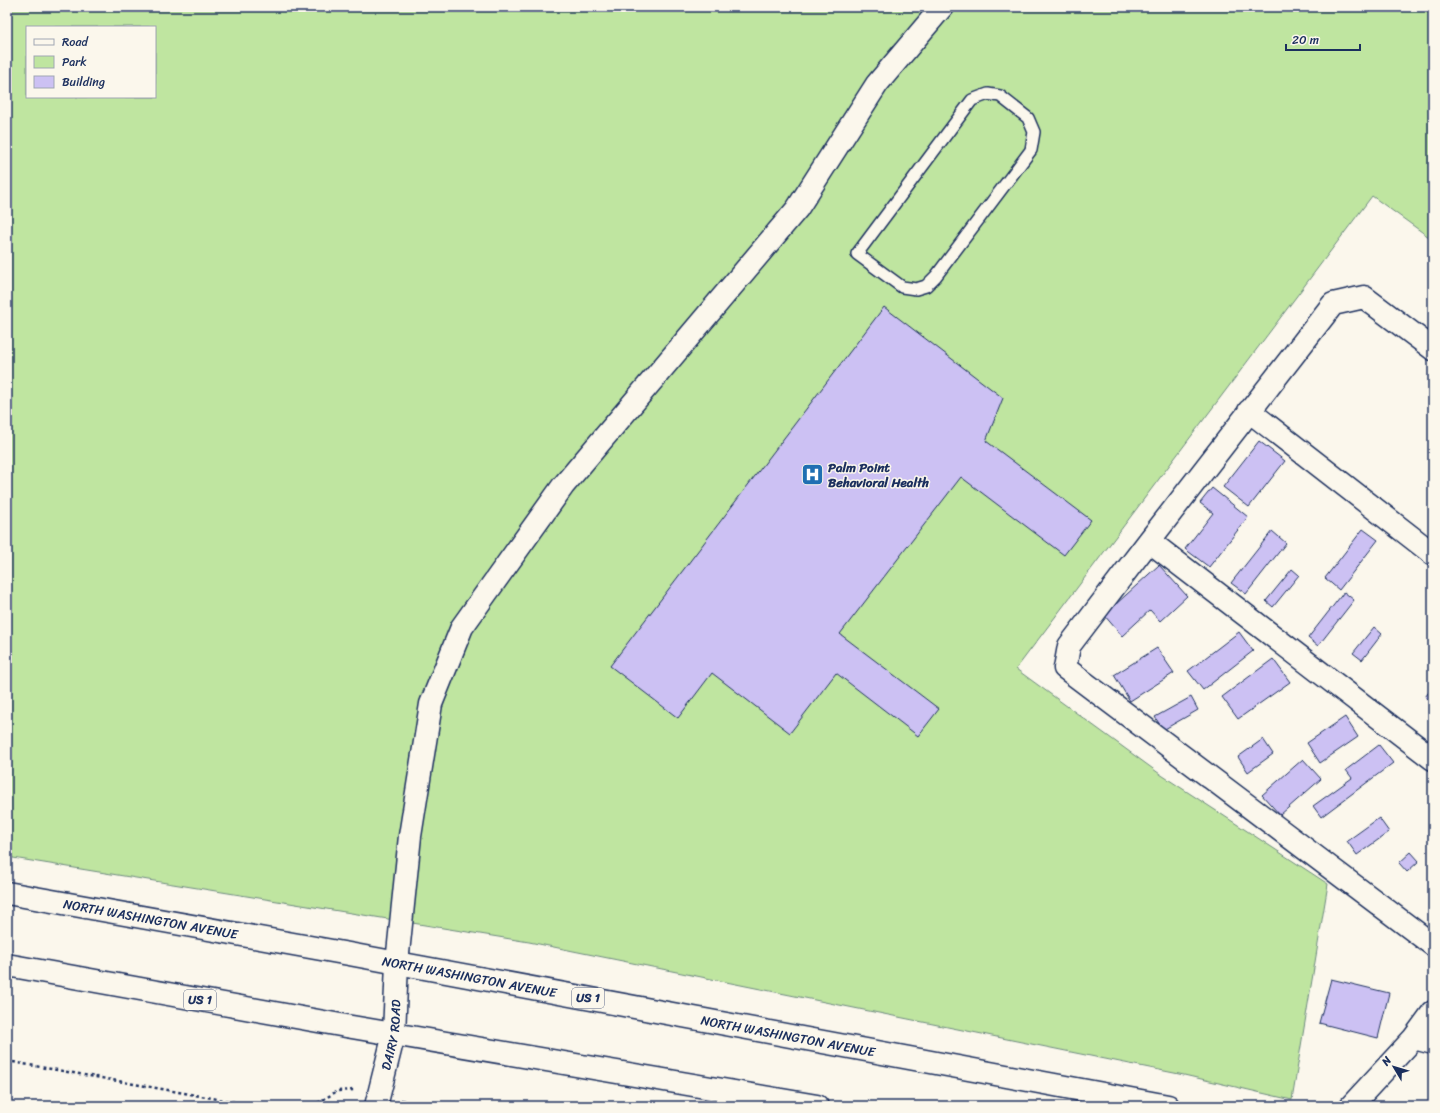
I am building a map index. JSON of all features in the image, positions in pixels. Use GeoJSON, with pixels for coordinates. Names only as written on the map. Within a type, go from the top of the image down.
{"type":"FeatureCollection","features":[{"type":"Feature","properties":{"kind":"street","name":"DAIRY ROAD"},"geometry":{"type":"LineString","coordinates":[[376,1106],[394,1034],[397,963],[410,836],[431,704],[462,627],[563,486],[797,209],[877,84],[942,7]]}},
{"type":"Feature","properties":{"kind":"street"},"geometry":{"type":"LineString","coordinates":[[1433,349],[1364,297],[1333,304],[1148,541],[1069,646],[1065,668],[1433,945]]}},
{"type":"Feature","properties":{"kind":"street"},"geometry":{"type":"LineString","coordinates":[[1249,411],[1433,554]]}},
{"type":"Feature","properties":{"kind":"street"},"geometry":{"type":"LineString","coordinates":[[1148,541],[1433,759]]}},
{"type":"Feature","properties":{"kind":"street","name":"NORTH WASHINGTON AVENUE"},"geometry":{"type":"LineString","coordinates":[[7,892],[1168,1106]]}},
{"type":"Feature","properties":{"kind":"street","name":"US 1"},"geometry":{"type":"LineString","coordinates":[[7,965],[394,1034],[817,1106]]}},
{"type":"Feature","properties":{"kind":"street"},"geometry":{"type":"LineString","coordinates":[[1351,1106],[1423,1041],[1433,1012]]}},
{"type":"Feature","properties":{"kind":"lane"},"geometry":{"type":"LineString","coordinates":[[988,94],[1000,96],[1028,118],[1034,132],[1031,150],[936,276],[926,286],[916,289],[902,287],[857,254],[972,100],[988,94]]}},
{"type":"Feature","properties":{"kind":"path"},"geometry":{"type":"LineString","coordinates":[[7,1061],[256,1106]]}},
{"type":"Feature","properties":{"kind":"green space"},"geometry":{"type":"Polygon","coordinates":[[[7,7],[1433,7],[1433,240],[1372,196],[1016,669],[1160,774],[1328,884],[1292,1100],[1184,1075],[529,942],[7,857],[7,7]]]}},
{"type":"Feature","properties":{"kind":"building"},"geometry":{"type":"Polygon","coordinates":[[[884,307],[1003,398],[986,441],[1091,520],[1064,555],[961,477],[840,634],[939,709],[918,736],[836,673],[790,733],[712,673],[678,718],[610,666],[884,307]]]}},
{"type":"Feature","properties":{"kind":"building"},"geometry":{"type":"Polygon","coordinates":[[[1259,441],[1285,461],[1249,507],[1223,487],[1259,441]]]}},
{"type":"Feature","properties":{"kind":"building"},"geometry":{"type":"Polygon","coordinates":[[[1212,488],[1248,517],[1209,567],[1185,549],[1213,513],[1200,503],[1212,488]]]}},
{"type":"Feature","properties":{"kind":"building"},"geometry":{"type":"Polygon","coordinates":[[[1363,529],[1378,540],[1339,590],[1325,578],[1363,529]]]}},
{"type":"Feature","properties":{"kind":"building"},"geometry":{"type":"Polygon","coordinates":[[[1272,531],[1286,543],[1246,594],[1231,583],[1272,531]]]}},
{"type":"Feature","properties":{"kind":"building"},"geometry":{"type":"Polygon","coordinates":[[[1159,565],[1187,596],[1160,621],[1150,610],[1122,636],[1104,615],[1159,565]]]}},
{"type":"Feature","properties":{"kind":"building"},"geometry":{"type":"Polygon","coordinates":[[[1292,569],[1299,575],[1273,607],[1266,601],[1292,569]]]}},
{"type":"Feature","properties":{"kind":"building"},"geometry":{"type":"Polygon","coordinates":[[[1344,592],[1354,600],[1318,646],[1308,638],[1344,592]]]}},
{"type":"Feature","properties":{"kind":"building"},"geometry":{"type":"Polygon","coordinates":[[[1374,627],[1382,634],[1362,660],[1353,653],[1374,627]]]}},
{"type":"Feature","properties":{"kind":"building"},"geometry":{"type":"Polygon","coordinates":[[[1239,632],[1253,651],[1203,690],[1188,671],[1239,632]]]}},
{"type":"Feature","properties":{"kind":"building"},"geometry":{"type":"Polygon","coordinates":[[[1157,648],[1174,673],[1130,701],[1114,675],[1157,648]]]}},
{"type":"Feature","properties":{"kind":"building"},"geometry":{"type":"Polygon","coordinates":[[[1273,659],[1290,682],[1238,719],[1222,697],[1273,659]]]}},
{"type":"Feature","properties":{"kind":"building"},"geometry":{"type":"Polygon","coordinates":[[[1433,687],[1433,703],[1425,697],[1433,687]]]}},
{"type":"Feature","properties":{"kind":"building"},"geometry":{"type":"Polygon","coordinates":[[[1191,697],[1198,710],[1163,730],[1155,717],[1191,697]]]}},
{"type":"Feature","properties":{"kind":"building"},"geometry":{"type":"Polygon","coordinates":[[[1345,717],[1358,737],[1320,763],[1307,743],[1345,717]]]}},
{"type":"Feature","properties":{"kind":"building"},"geometry":{"type":"Polygon","coordinates":[[[1263,739],[1273,754],[1248,772],[1238,757],[1263,739]]]}},
{"type":"Feature","properties":{"kind":"building"},"geometry":{"type":"Polygon","coordinates":[[[1379,745],[1393,763],[1321,817],[1313,806],[1352,778],[1346,770],[1379,745]]]}},
{"type":"Feature","properties":{"kind":"building"},"geometry":{"type":"Polygon","coordinates":[[[1303,759],[1321,779],[1280,815],[1262,795],[1303,759]]]}},
{"type":"Feature","properties":{"kind":"building"},"geometry":{"type":"Polygon","coordinates":[[[1379,818],[1389,832],[1357,855],[1347,841],[1379,818]]]}},
{"type":"Feature","properties":{"kind":"building"},"geometry":{"type":"Polygon","coordinates":[[[1411,852],[1419,861],[1407,872],[1399,863],[1411,852]]]}},
{"type":"Feature","properties":{"kind":"building"},"geometry":{"type":"Polygon","coordinates":[[[1331,979],[1389,993],[1378,1038],[1319,1023],[1331,979]]]}},
{"type":"Feature","properties":{"kind":"place","name":"Palm Point Behavioral Health"},"geometry":{"type":"Point","coordinates":[812,474]}}]}
